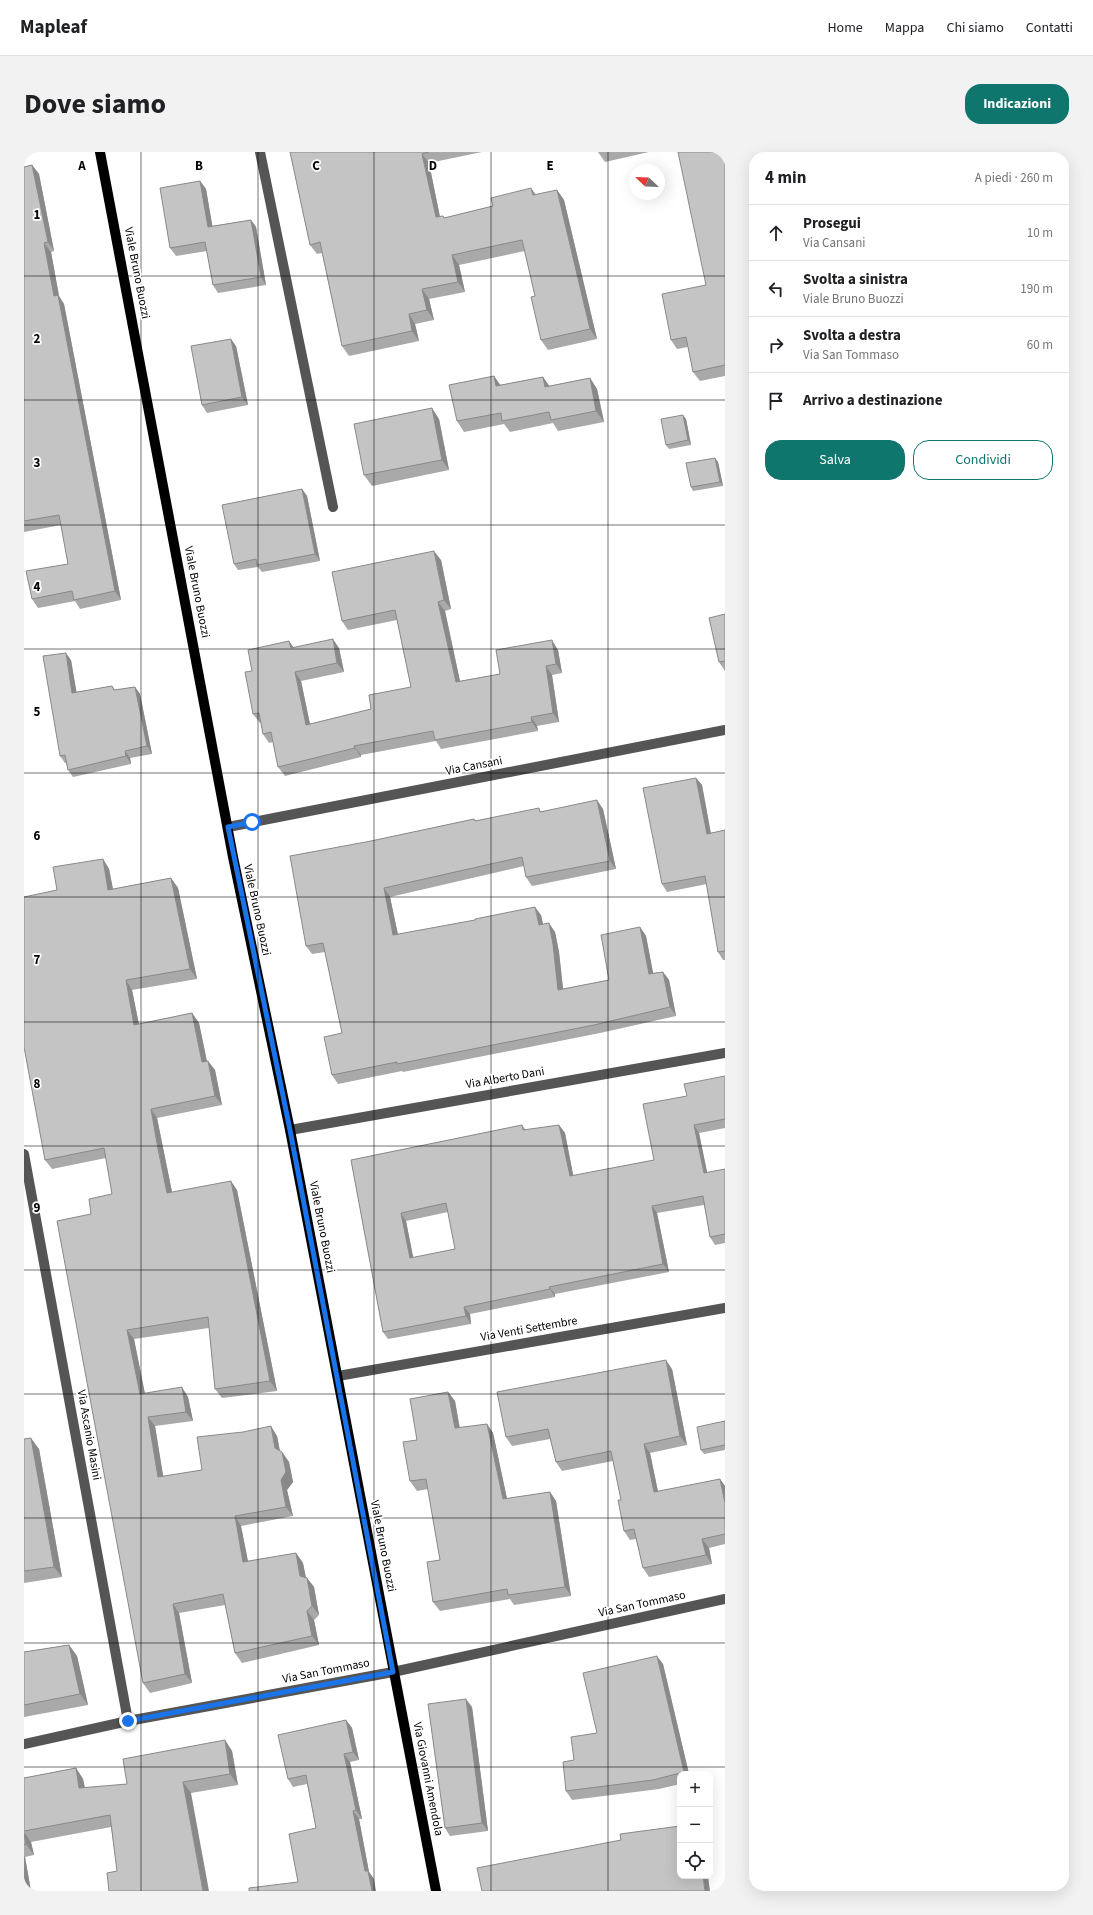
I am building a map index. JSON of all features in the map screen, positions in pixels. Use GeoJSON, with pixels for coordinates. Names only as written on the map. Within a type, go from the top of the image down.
{"type":"FeatureCollection","features":[{"type":"Feature","properties":{"kind":"main road","name":"Viale Bruno Buozzi"},"geometry":{"type":"LineString","coordinates":[[100,152],[228,827],[290,1130],[338,1376],[393,1672]]}},
{"type":"Feature","properties":{"kind":"main road","name":"Via Giovanni Amendola"},"geometry":{"type":"LineString","coordinates":[[393,1672],[436,1891]]}},
{"type":"Feature","properties":{"kind":"street"},"geometry":{"type":"LineString","coordinates":[[260,152],[333,507]]}},
{"type":"Feature","properties":{"kind":"street","name":"Via Cansani"},"geometry":{"type":"LineString","coordinates":[[228,827],[725,730]]}},
{"type":"Feature","properties":{"kind":"street","name":"Via Alberto Dani"},"geometry":{"type":"LineString","coordinates":[[290,1130],[725,1053]]}},
{"type":"Feature","properties":{"kind":"street","name":"Via Ascanio Masini"},"geometry":{"type":"LineString","coordinates":[[24,1154],[128,1721]]}},
{"type":"Feature","properties":{"kind":"street","name":"Via Venti Settembre"},"geometry":{"type":"LineString","coordinates":[[338,1376],[725,1308]]}},
{"type":"Feature","properties":{"kind":"street","name":"Via San Tommaso"},"geometry":{"type":"LineString","coordinates":[[24,1744],[128,1721],[393,1672],[725,1599]]}},
{"type":"Feature","properties":{"kind":"building"},"geometry":{"type":"Polygon","coordinates":[[[290,152],[429,152],[422,154],[436,217],[443,216],[444,218],[493,206],[491,198],[531,188],[533,195],[557,190],[590,329],[541,340],[531,297],[535,296],[522,240],[452,255],[458,282],[422,289],[427,310],[409,314],[412,331],[342,346],[320,242],[310,245],[290,152]]]}},
{"type":"Feature","properties":{"kind":"building"},"geometry":{"type":"Polygon","coordinates":[[[678,152],[724,152],[725,159],[725,365],[693,372],[686,337],[671,340],[662,294],[706,285],[678,152]]]}},
{"type":"Feature","properties":{"kind":"building"},"geometry":{"type":"Polygon","coordinates":[[[32,165],[48,242],[44,243],[54,296],[58,295],[115,591],[74,600],[72,591],[32,599],[26,571],[68,564],[59,515],[24,521],[24,167],[32,165]]]}},
{"type":"Feature","properties":{"kind":"building"},"geometry":{"type":"Polygon","coordinates":[[[200,181],[208,227],[251,220],[261,277],[213,285],[205,242],[170,248],[160,188],[200,181]]]}},
{"type":"Feature","properties":{"kind":"building"},"geometry":{"type":"Polygon","coordinates":[[[231,339],[242,397],[202,405],[191,346],[231,339]]]}},
{"type":"Feature","properties":{"kind":"building"},"geometry":{"type":"Polygon","coordinates":[[[494,376],[496,386],[543,377],[545,387],[590,378],[596,411],[551,420],[549,412],[502,421],[501,413],[457,421],[449,385],[494,376]]]}},
{"type":"Feature","properties":{"kind":"building"},"geometry":{"type":"Polygon","coordinates":[[[432,408],[442,460],[364,475],[354,424],[432,408]]]}},
{"type":"Feature","properties":{"kind":"building"},"geometry":{"type":"Polygon","coordinates":[[[683,415],[688,440],[666,445],[661,419],[683,415]]]}},
{"type":"Feature","properties":{"kind":"building"},"geometry":{"type":"Polygon","coordinates":[[[715,458],[720,482],[691,487],[686,463],[715,458]]]}},
{"type":"Feature","properties":{"kind":"building"},"geometry":{"type":"Polygon","coordinates":[[[302,489],[315,554],[257,565],[256,559],[234,564],[222,505],[302,489]]]}},
{"type":"Feature","properties":{"kind":"building"},"geometry":{"type":"Polygon","coordinates":[[[434,551],[444,600],[438,602],[456,682],[500,674],[496,650],[552,640],[556,664],[546,666],[553,713],[531,717],[532,722],[435,740],[433,731],[354,746],[355,748],[278,767],[271,732],[263,734],[259,713],[253,714],[245,672],[252,671],[248,650],[289,641],[291,648],[333,639],[337,663],[295,672],[306,725],[371,709],[369,695],[411,687],[395,610],[342,621],[332,572],[434,551]]]}},
{"type":"Feature","properties":{"kind":"building"},"geometry":{"type":"Polygon","coordinates":[[[725,614],[725,661],[719,662],[709,618],[725,614]]]}},
{"type":"Feature","properties":{"kind":"building"},"geometry":{"type":"Polygon","coordinates":[[[66,653],[72,693],[112,686],[114,690],[135,687],[147,746],[125,751],[126,756],[68,770],[65,755],[60,756],[43,656],[66,653]]]}},
{"type":"Feature","properties":{"kind":"building"},"geometry":{"type":"Polygon","coordinates":[[[696,778],[707,834],[725,830],[725,951],[718,952],[705,876],[662,884],[643,788],[696,778]]]}},
{"type":"Feature","properties":{"kind":"building"},"geometry":{"type":"Polygon","coordinates":[[[597,800],[610,861],[526,877],[522,857],[384,888],[393,935],[535,907],[539,925],[549,923],[558,990],[609,980],[601,935],[640,927],[649,974],[663,972],[670,1007],[594,1025],[397,1064],[397,1062],[332,1075],[324,1037],[342,1033],[323,943],[306,946],[290,856],[371,841],[474,819],[475,821],[539,808],[540,812],[597,800]]]}},
{"type":"Feature","properties":{"kind":"building"},"geometry":{"type":"Polygon","coordinates":[[[103,859],[108,890],[171,878],[190,969],[126,980],[134,1025],[192,1013],[202,1062],[208,1061],[215,1096],[151,1109],[158,1149],[167,1193],[231,1181],[270,1381],[215,1389],[208,1317],[127,1330],[140,1394],[182,1387],[186,1412],[148,1417],[158,1477],[202,1470],[197,1437],[243,1432],[271,1426],[275,1448],[282,1452],[286,1472],[281,1480],[286,1507],[235,1516],[243,1562],[296,1553],[300,1576],[307,1578],[312,1606],[307,1611],[312,1636],[235,1653],[223,1594],[173,1604],[185,1674],[143,1683],[57,1221],[91,1214],[89,1199],[112,1194],[104,1148],[45,1160],[24,1047],[24,897],[57,890],[53,867],[103,859]]]}},
{"type":"Feature","properties":{"kind":"building"},"geometry":{"type":"Polygon","coordinates":[[[725,1076],[725,1119],[694,1125],[704,1173],[725,1169],[725,1234],[710,1237],[703,1196],[652,1206],[663,1264],[549,1287],[550,1289],[464,1307],[466,1316],[383,1332],[351,1160],[522,1125],[523,1130],[559,1125],[570,1176],[654,1160],[643,1104],[687,1096],[684,1084],[725,1076]],[[446,1203],[401,1213],[410,1258],[455,1249],[446,1203]]]}},
{"type":"Feature","properties":{"kind":"building"},"geometry":{"type":"Polygon","coordinates":[[[666,1360],[680,1436],[644,1444],[654,1492],[720,1479],[725,1503],[725,1534],[702,1539],[706,1555],[643,1568],[634,1529],[624,1531],[618,1500],[621,1500],[611,1451],[556,1462],[548,1429],[506,1437],[497,1392],[666,1360]]]}},
{"type":"Feature","properties":{"kind":"building"},"geometry":{"type":"Polygon","coordinates":[[[448,1392],[455,1428],[487,1424],[503,1499],[550,1492],[565,1587],[508,1595],[507,1589],[433,1602],[427,1562],[440,1560],[426,1479],[410,1481],[403,1442],[417,1440],[410,1399],[448,1392]]]}},
{"type":"Feature","properties":{"kind":"building"},"geometry":{"type":"Polygon","coordinates":[[[725,1421],[725,1445],[701,1450],[697,1427],[725,1421]]]}},
{"type":"Feature","properties":{"kind":"building"},"geometry":{"type":"Polygon","coordinates":[[[31,1438],[54,1567],[24,1571],[24,1439],[31,1438]]]}},
{"type":"Feature","properties":{"kind":"building"},"geometry":{"type":"Polygon","coordinates":[[[69,1645],[80,1694],[24,1705],[24,1652],[69,1645]]]}},
{"type":"Feature","properties":{"kind":"building"},"geometry":{"type":"Polygon","coordinates":[[[657,1656],[684,1771],[677,1771],[677,1774],[653,1780],[566,1791],[563,1762],[574,1760],[571,1737],[597,1733],[583,1673],[657,1656]]]}},
{"type":"Feature","properties":{"kind":"building"},"geometry":{"type":"Polygon","coordinates":[[[466,1699],[482,1823],[445,1828],[428,1704],[466,1699]]]}},
{"type":"Feature","properties":{"kind":"building"},"geometry":{"type":"Polygon","coordinates":[[[346,1720],[353,1752],[344,1754],[356,1810],[353,1811],[365,1871],[368,1871],[372,1891],[249,1891],[249,1888],[298,1882],[289,1834],[316,1828],[306,1775],[288,1779],[278,1735],[346,1720]]]}},
{"type":"Feature","properties":{"kind":"building"},"geometry":{"type":"Polygon","coordinates":[[[225,1740],[230,1774],[183,1782],[203,1891],[109,1891],[107,1873],[117,1871],[110,1815],[24,1831],[24,1778],[76,1768],[79,1788],[127,1784],[123,1759],[225,1740]]]}},
{"type":"Feature","properties":{"kind":"building"},"geometry":{"type":"Polygon","coordinates":[[[677,1826],[677,1879],[703,1879],[705,1891],[482,1891],[477,1868],[621,1840],[620,1834],[677,1826]]]}},
{"type":"Feature","properties":{"kind":"building"},"geometry":{"type":"Polygon","coordinates":[[[24,1834],[26,1844],[24,1845],[24,1834]]]}},
{"type":"Feature","properties":{"kind":"route"},"geometry":{"type":"LineString","coordinates":[[128,1721],[393,1672],[338,1376],[290,1130],[228,827],[252,822]]}}]}
